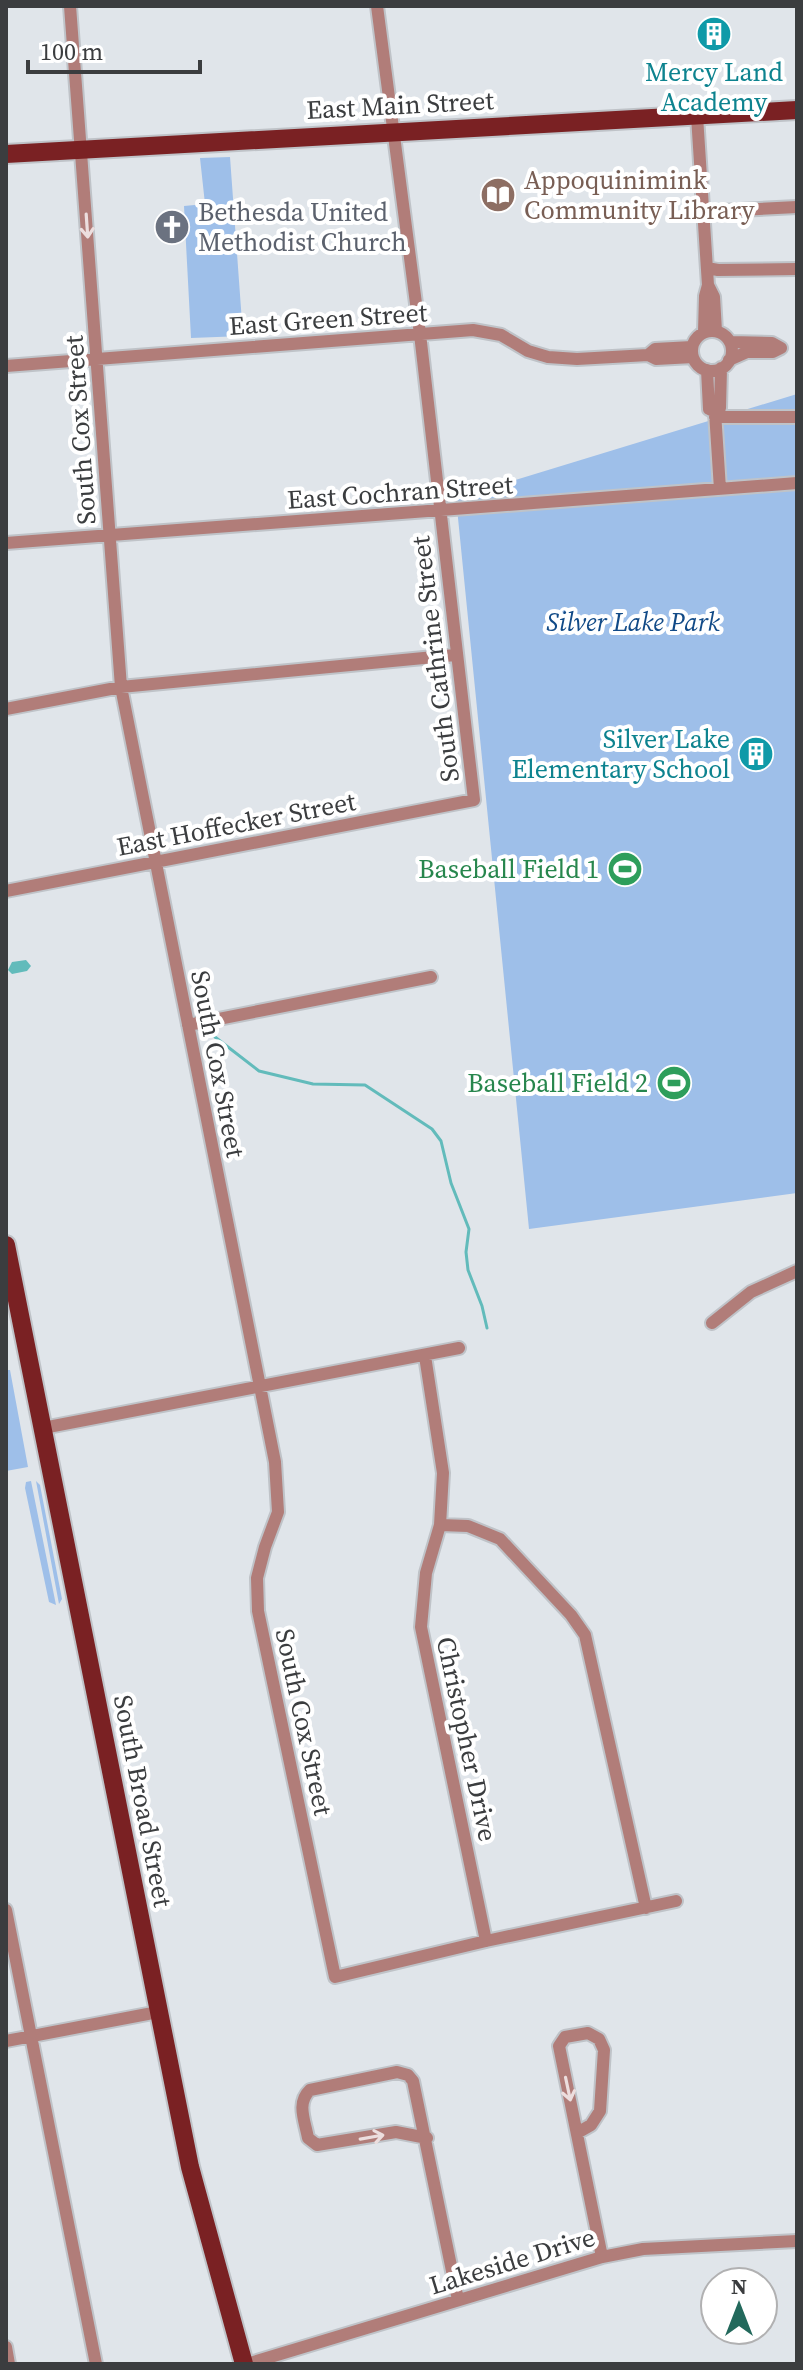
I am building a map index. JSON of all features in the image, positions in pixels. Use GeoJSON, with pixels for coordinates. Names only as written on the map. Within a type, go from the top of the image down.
{"type":"FeatureCollection","features":[{"type":"Feature","properties":{"kind":"main road","name":"East Main Street"},"geometry":{"type":"LineString","coordinates":[[6,154],[797,110]]}},
{"type":"Feature","properties":{"kind":"main road","name":"South Broad Street"},"geometry":{"type":"LineString","coordinates":[[6,1245],[190,2167],[250,2364]]}},
{"type":"Feature","properties":{"kind":"street","name":"South Cox Street"},"geometry":{"type":"LineString","coordinates":[[70,6],[121,687],[275,1462],[278,1512],[257,1578],[258,1611],[335,1977],[486,1941]]}},
{"type":"Feature","properties":{"kind":"street","name":"South Cathrine Street"},"geometry":{"type":"LineString","coordinates":[[377,6],[420,334],[474,800]]}},
{"type":"Feature","properties":{"kind":"street"},"geometry":{"type":"LineString","coordinates":[[697,116],[708,285],[714,297],[710,332]]}},
{"type":"Feature","properties":{"kind":"street"},"geometry":{"type":"LineString","coordinates":[[703,212],[797,207]]}},
{"type":"Feature","properties":{"kind":"street"},"geometry":{"type":"LineString","coordinates":[[707,268],[797,269]]}},
{"type":"Feature","properties":{"kind":"street","name":"East Green Street"},"geometry":{"type":"LineString","coordinates":[[6,366],[473,330],[501,335],[528,351],[560,359],[648,355],[655,349],[692,352]]}},
{"type":"Feature","properties":{"kind":"street"},"geometry":{"type":"LineString","coordinates":[[781,348],[772,343],[730,342],[722,333],[710,332],[696,338],[692,352],[701,368],[707,370],[747,352],[773,352],[797,347]]}},
{"type":"Feature","properties":{"kind":"street"},"geometry":{"type":"LineString","coordinates":[[720,489],[715,415],[720,408],[730,342]]}},
{"type":"Feature","properties":{"kind":"street"},"geometry":{"type":"LineString","coordinates":[[707,370],[709,409],[715,415],[797,417]]}},
{"type":"Feature","properties":{"kind":"street","name":"East Cochran Street"},"geometry":{"type":"LineString","coordinates":[[6,543],[797,483]]}},
{"type":"Feature","properties":{"kind":"street"},"geometry":{"type":"LineString","coordinates":[[6,709],[121,687],[455,655]]}},
{"type":"Feature","properties":{"kind":"street","name":"East Hoffecker Street"},"geometry":{"type":"LineString","coordinates":[[6,891],[474,800]]}},
{"type":"Feature","properties":{"kind":"street"},"geometry":{"type":"LineString","coordinates":[[188,1025],[431,977]]}},
{"type":"Feature","properties":{"kind":"street"},"geometry":{"type":"LineString","coordinates":[[712,1323],[751,1292],[797,1271]]}},
{"type":"Feature","properties":{"kind":"street"},"geometry":{"type":"LineString","coordinates":[[43,1428],[459,1348]]}},
{"type":"Feature","properties":{"kind":"street","name":"Christopher Drive"},"geometry":{"type":"LineString","coordinates":[[425,1356],[443,1473],[440,1525],[426,1573],[421,1627],[486,1941]]}},
{"type":"Feature","properties":{"kind":"street"},"geometry":{"type":"LineString","coordinates":[[440,1525],[468,1526],[500,1539],[571,1615],[585,1635],[646,1908]]}},
{"type":"Feature","properties":{"kind":"street"},"geometry":{"type":"LineString","coordinates":[[486,1941],[676,1901]]}},
{"type":"Feature","properties":{"kind":"street"},"geometry":{"type":"LineString","coordinates":[[6,1910],[96,2364]]}},
{"type":"Feature","properties":{"kind":"street"},"geometry":{"type":"LineString","coordinates":[[6,2041],[158,2012]]}},
{"type":"Feature","properties":{"kind":"street"},"geometry":{"type":"LineString","coordinates":[[577,2133],[591,2125],[600,2111],[604,2050],[599,2039],[588,2033],[565,2037],[559,2046],[602,2257]]}},
{"type":"Feature","properties":{"kind":"street"},"geometry":{"type":"LineString","coordinates":[[427,2138],[396,2132],[317,2145],[308,2138],[301,2105],[303,2096],[310,2090],[397,2072],[413,2081],[427,2138],[458,2300]]}},
{"type":"Feature","properties":{"kind":"street","name":"Lakeside Drive"},"geometry":{"type":"LineString","coordinates":[[250,2364],[602,2257],[643,2249],[797,2241]]}},
{"type":"Feature","properties":{"kind":"street"},"geometry":{"type":"LineString","coordinates":[[6,2347],[9,2364]]}},
{"type":"Feature","properties":{"kind":"green space"},"geometry":{"type":"Polygon","coordinates":[[[230,157],[243,336],[191,338],[184,206],[205,204],[200,158],[230,157]]]}},
{"type":"Feature","properties":{"kind":"green space","name":"Silver Lake Park"},"geometry":{"type":"Polygon","coordinates":[[[797,394],[797,1193],[529,1229],[456,498],[797,394]]]}},
{"type":"Feature","properties":{"kind":"green space"},"geometry":{"type":"Polygon","coordinates":[[[6,1370],[10,1370],[28,1467],[6,1471],[6,1370]]]}},
{"type":"Feature","properties":{"kind":"green space"},"geometry":{"type":"Polygon","coordinates":[[[31,1481],[56,1605],[49,1602],[25,1488],[26,1482],[31,1481]]]}},
{"type":"Feature","properties":{"kind":"green space"},"geometry":{"type":"Polygon","coordinates":[[[36,1481],[40,1485],[62,1599],[59,1604],[36,1481]]]}},
{"type":"Feature","properties":{"kind":"shaded area"},"geometry":{"type":"Polygon","coordinates":[[[26,960],[31,966],[27,971],[12,974],[8,970],[12,962],[26,960]]]}},
{"type":"Feature","properties":{"kind":"waterway"},"geometry":{"type":"LineString","coordinates":[[215,1037],[259,1071],[313,1084],[365,1085],[432,1129],[441,1141],[451,1183],[469,1229],[466,1252],[468,1270],[487,1328]]}},
{"type":"Feature","properties":{"kind":"place","name":"Mercy Land Academy"},"geometry":{"type":"Point","coordinates":[714,34]}},
{"type":"Feature","properties":{"kind":"place","name":"Appoquinimink Community Library"},"geometry":{"type":"Point","coordinates":[498,195]}},
{"type":"Feature","properties":{"kind":"place","name":"Bethesda United Methodist Church"},"geometry":{"type":"Point","coordinates":[172,227]}},
{"type":"Feature","properties":{"kind":"place","name":"Silver Lake Elementary School"},"geometry":{"type":"Point","coordinates":[756,754]}},
{"type":"Feature","properties":{"kind":"place","name":"Baseball Field 1"},"geometry":{"type":"Point","coordinates":[625,869]}},
{"type":"Feature","properties":{"kind":"place","name":"Baseball Field 2"},"geometry":{"type":"Point","coordinates":[674,1083]}}]}
